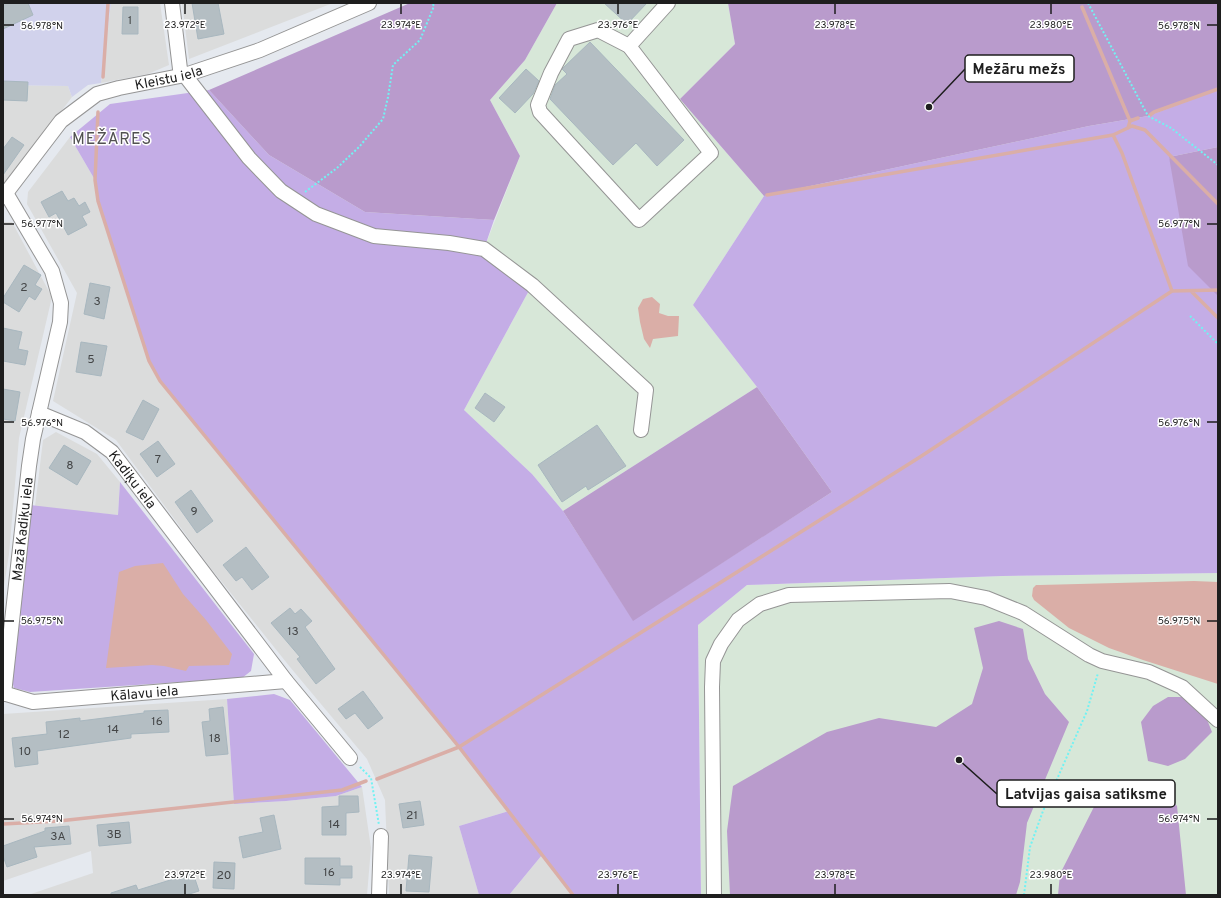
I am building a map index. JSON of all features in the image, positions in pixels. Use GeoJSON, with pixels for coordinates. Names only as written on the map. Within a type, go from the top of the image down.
{"type":"FeatureCollection","features":[{"type":"Feature","properties":{"kind":"street"},"geometry":{"type":"LineString","coordinates":[[172,3],[180,69],[249,158],[281,191],[316,214],[374,236],[448,243],[484,249],[532,285],[646,390],[641,430]]}},
{"type":"Feature","properties":{"kind":"street","name":"Kleistu iela"},"geometry":{"type":"LineString","coordinates":[[4,195],[61,121],[97,94],[119,88],[185,76],[260,50],[369,3]]}},
{"type":"Feature","properties":{"kind":"street"},"geometry":{"type":"LineString","coordinates":[[629,46],[668,3]]}},
{"type":"Feature","properties":{"kind":"street"},"geometry":{"type":"LineString","coordinates":[[598,30],[629,46],[711,153],[639,220],[540,112],[538,105],[551,74],[569,39],[598,30]]}},
{"type":"Feature","properties":{"kind":"street"},"geometry":{"type":"LineString","coordinates":[[4,195],[52,271],[61,303],[60,322],[39,413]]}},
{"type":"Feature","properties":{"kind":"street","name":"Kadiķu iela"},"geometry":{"type":"LineString","coordinates":[[39,413],[84,432],[112,452],[286,682],[350,758]]}},
{"type":"Feature","properties":{"kind":"street","name":"Mazā Kadiķu iela"},"geometry":{"type":"LineString","coordinates":[[4,694],[28,466],[39,413]]}},
{"type":"Feature","properties":{"kind":"street"},"geometry":{"type":"LineString","coordinates":[[714,895],[713,661],[720,644],[738,620],[760,604],[789,595],[950,591],[986,598],[1023,613],[1088,655],[1102,661],[1149,672],[1182,687],[1218,720]]}},
{"type":"Feature","properties":{"kind":"street","name":"Kālavu iela"},"geometry":{"type":"LineString","coordinates":[[4,694],[33,702],[286,682]]}},
{"type":"Feature","properties":{"kind":"street"},"geometry":{"type":"LineString","coordinates":[[379,895],[381,836]]}},
{"type":"Feature","properties":{"kind":"path"},"geometry":{"type":"LineString","coordinates":[[295,200],[338,168],[359,147],[383,119],[393,65],[420,40],[434,6],[432,3]]}},
{"type":"Feature","properties":{"kind":"path"},"geometry":{"type":"LineString","coordinates":[[1088,3],[1148,116],[1171,128],[1218,165]]}},
{"type":"Feature","properties":{"kind":"path"},"geometry":{"type":"LineString","coordinates":[[1190,316],[1218,344]]}},
{"type":"Feature","properties":{"kind":"path"},"geometry":{"type":"LineString","coordinates":[[1024,895],[1030,847],[1043,811],[1087,711],[1102,661]]}},
{"type":"Feature","properties":{"kind":"path"},"geometry":{"type":"LineString","coordinates":[[350,758],[371,778],[381,836]]}},
{"type":"Feature","properties":{"kind":"shaded area"},"geometry":{"type":"Polygon","coordinates":[[[3,3],[111,3],[101,83],[88,85],[72,97],[68,86],[3,85],[3,3]]]}},
{"type":"Feature","properties":{"kind":"shaded area"},"geometry":{"type":"Polygon","coordinates":[[[111,3],[160,3],[169,65],[148,74],[101,83],[111,3]]]}},
{"type":"Feature","properties":{"kind":"shaded area"},"geometry":{"type":"Polygon","coordinates":[[[182,3],[333,3],[189,59],[182,3]]]}},
{"type":"Feature","properties":{"kind":"shaded area"},"geometry":{"type":"Polygon","coordinates":[[[410,3],[557,3],[525,60],[490,100],[520,156],[494,220],[365,212],[269,155],[209,90],[410,3]]]}},
{"type":"Feature","properties":{"kind":"shaded area"},"geometry":{"type":"Polygon","coordinates":[[[557,3],[728,3],[735,44],[680,99],[764,196],[693,305],[757,387],[563,511],[532,474],[464,410],[532,285],[484,249],[520,156],[490,100],[525,60],[557,3]]]}},
{"type":"Feature","properties":{"kind":"shaded area"},"geometry":{"type":"Polygon","coordinates":[[[728,3],[1218,3],[1218,90],[1148,116],[1089,126],[764,196],[680,99],[735,44],[728,3]]]}},
{"type":"Feature","properties":{"kind":"shaded area"},"geometry":{"type":"Polygon","coordinates":[[[3,85],[68,86],[72,97],[3,188],[3,85]]]}},
{"type":"Feature","properties":{"kind":"shaded area"},"geometry":{"type":"Polygon","coordinates":[[[209,90],[269,155],[365,212],[494,220],[484,249],[532,285],[464,410],[532,474],[563,511],[633,620],[832,492],[757,387],[693,305],[764,196],[1089,126],[1148,116],[1218,90],[1218,147],[1169,157],[1218,296],[1218,573],[1002,576],[747,585],[698,625],[701,895],[573,895],[542,855],[509,895],[479,895],[459,826],[509,811],[459,747],[160,381],[149,361],[98,201],[95,180],[70,137],[110,104],[209,90]]]}},
{"type":"Feature","properties":{"kind":"shaded area"},"geometry":{"type":"Polygon","coordinates":[[[70,137],[95,180],[98,201],[149,361],[160,381],[459,747],[509,811],[459,826],[479,895],[389,895],[385,800],[367,759],[290,667],[209,566],[116,440],[53,401],[77,293],[27,204],[28,192],[70,137]]]}},
{"type":"Feature","properties":{"kind":"shaded area"},"geometry":{"type":"Polygon","coordinates":[[[1218,147],[1218,296],[1188,266],[1169,157],[1218,147]]]}},
{"type":"Feature","properties":{"kind":"shaded area"},"geometry":{"type":"Polygon","coordinates":[[[3,222],[12,222],[52,297],[19,438],[9,554],[3,593],[3,222]]]}},
{"type":"Feature","properties":{"kind":"shaded area"},"geometry":{"type":"Polygon","coordinates":[[[652,297],[660,304],[659,313],[668,316],[679,316],[678,336],[653,339],[650,348],[644,339],[638,308],[643,299],[652,297]]]}},
{"type":"Feature","properties":{"kind":"shaded area"},"geometry":{"type":"Polygon","coordinates":[[[757,387],[832,492],[633,621],[563,511],[757,387]]]}},
{"type":"Feature","properties":{"kind":"shaded area"},"geometry":{"type":"Polygon","coordinates":[[[56,432],[97,454],[120,482],[118,515],[35,507],[43,440],[56,432]]]}},
{"type":"Feature","properties":{"kind":"shaded area"},"geometry":{"type":"Polygon","coordinates":[[[120,482],[254,654],[251,671],[242,678],[30,692],[14,688],[11,677],[30,505],[118,515],[120,482]]]}},
{"type":"Feature","properties":{"kind":"shaded area"},"geometry":{"type":"Polygon","coordinates":[[[163,563],[183,594],[206,620],[232,654],[229,665],[189,666],[186,671],[152,665],[106,668],[119,572],[135,566],[163,563]]]}},
{"type":"Feature","properties":{"kind":"shaded area"},"geometry":{"type":"Polygon","coordinates":[[[1218,573],[1218,895],[701,895],[698,625],[747,585],[1002,576],[1218,573]]]}},
{"type":"Feature","properties":{"kind":"shaded area"},"geometry":{"type":"Polygon","coordinates":[[[1194,581],[1218,582],[1218,684],[1109,648],[1069,628],[1034,600],[1032,596],[1033,588],[1036,585],[1194,581]]]}},
{"type":"Feature","properties":{"kind":"shaded area"},"geometry":{"type":"Polygon","coordinates":[[[999,621],[1023,629],[1028,659],[1045,694],[1069,722],[1027,823],[1020,882],[1016,895],[730,895],[727,831],[733,786],[827,732],[879,718],[936,727],[972,704],[983,668],[974,628],[999,621]]]}},
{"type":"Feature","properties":{"kind":"shaded area"},"geometry":{"type":"Polygon","coordinates":[[[274,694],[290,700],[362,787],[336,796],[234,804],[227,699],[274,694]]]}},
{"type":"Feature","properties":{"kind":"shaded area"},"geometry":{"type":"Polygon","coordinates":[[[1168,697],[1185,697],[1206,717],[1212,732],[1185,759],[1168,766],[1148,761],[1141,722],[1153,706],[1168,697]]]}},
{"type":"Feature","properties":{"kind":"shaded area"},"geometry":{"type":"Polygon","coordinates":[[[227,699],[234,804],[336,796],[362,787],[371,848],[367,895],[28,895],[93,873],[91,851],[3,881],[3,714],[227,699]]]}},
{"type":"Feature","properties":{"kind":"shaded area"},"geometry":{"type":"Polygon","coordinates":[[[1123,783],[1163,791],[1177,806],[1186,895],[1058,895],[1060,874],[1100,795],[1123,783]]]}},
{"type":"Feature","properties":{"kind":"shaded area"},"geometry":{"type":"Polygon","coordinates":[[[542,855],[573,895],[509,895],[542,855]]]}},
{"type":"Feature","properties":{"kind":"building"},"geometry":{"type":"Polygon","coordinates":[[[3,3],[28,3],[33,15],[3,29],[3,3]]]}},
{"type":"Feature","properties":{"kind":"building"},"geometry":{"type":"Polygon","coordinates":[[[192,3],[218,3],[224,34],[198,39],[192,3]]]}},
{"type":"Feature","properties":{"kind":"building"},"geometry":{"type":"Polygon","coordinates":[[[604,3],[647,3],[627,24],[604,3]]]}},
{"type":"Feature","properties":{"kind":"building"},"geometry":{"type":"Polygon","coordinates":[[[123,7],[138,7],[138,34],[122,34],[123,7]]]}},
{"type":"Feature","properties":{"kind":"building"},"geometry":{"type":"Polygon","coordinates":[[[590,42],[684,140],[657,166],[636,143],[613,165],[550,99],[555,85],[567,74],[562,69],[590,42]]]}},
{"type":"Feature","properties":{"kind":"building"},"geometry":{"type":"Polygon","coordinates":[[[526,69],[539,81],[533,94],[515,113],[499,98],[526,69]]]}},
{"type":"Feature","properties":{"kind":"building"},"geometry":{"type":"Polygon","coordinates":[[[3,81],[28,82],[27,101],[3,100],[3,81]]]}},
{"type":"Feature","properties":{"kind":"building"},"geometry":{"type":"Polygon","coordinates":[[[12,137],[24,145],[3,175],[3,149],[12,137]]]}},
{"type":"Feature","properties":{"kind":"building"},"geometry":{"type":"Polygon","coordinates":[[[62,191],[68,201],[74,198],[79,206],[85,202],[90,212],[82,216],[87,225],[68,235],[56,213],[49,217],[41,202],[62,191]]]}},
{"type":"Feature","properties":{"kind":"building"},"geometry":{"type":"Polygon","coordinates":[[[24,265],[41,275],[35,285],[42,289],[35,300],[29,296],[19,312],[3,302],[3,298],[24,265]]]}},
{"type":"Feature","properties":{"kind":"building"},"geometry":{"type":"Polygon","coordinates":[[[90,283],[110,287],[104,319],[84,314],[90,283]]]}},
{"type":"Feature","properties":{"kind":"building"},"geometry":{"type":"Polygon","coordinates":[[[3,328],[22,332],[18,349],[28,351],[25,365],[3,361],[3,328]]]}},
{"type":"Feature","properties":{"kind":"building"},"geometry":{"type":"Polygon","coordinates":[[[81,342],[107,346],[101,376],[76,372],[81,342]]]}},
{"type":"Feature","properties":{"kind":"building"},"geometry":{"type":"Polygon","coordinates":[[[3,389],[20,392],[15,421],[3,419],[3,389]]]}},
{"type":"Feature","properties":{"kind":"building"},"geometry":{"type":"Polygon","coordinates":[[[485,393],[505,407],[494,422],[475,408],[485,393]]]}},
{"type":"Feature","properties":{"kind":"building"},"geometry":{"type":"Polygon","coordinates":[[[143,400],[159,409],[143,440],[126,432],[143,400]]]}},
{"type":"Feature","properties":{"kind":"building"},"geometry":{"type":"Polygon","coordinates":[[[597,425],[626,466],[588,490],[586,486],[562,502],[538,465],[597,425]]]}},
{"type":"Feature","properties":{"kind":"building"},"geometry":{"type":"Polygon","coordinates":[[[158,441],[175,464],[157,477],[140,454],[158,441]]]}},
{"type":"Feature","properties":{"kind":"building"},"geometry":{"type":"Polygon","coordinates":[[[64,445],[91,461],[77,485],[49,468],[64,445]]]}},
{"type":"Feature","properties":{"kind":"building"},"geometry":{"type":"Polygon","coordinates":[[[191,490],[213,521],[197,533],[175,502],[191,490]]]}},
{"type":"Feature","properties":{"kind":"building"},"geometry":{"type":"Polygon","coordinates":[[[246,547],[269,577],[252,590],[242,577],[236,581],[223,565],[246,547]]]}},
{"type":"Feature","properties":{"kind":"building"},"geometry":{"type":"Polygon","coordinates":[[[290,608],[295,614],[301,609],[312,621],[305,627],[335,669],[316,684],[297,659],[300,657],[271,623],[290,608]]]}},
{"type":"Feature","properties":{"kind":"building"},"geometry":{"type":"Polygon","coordinates":[[[363,691],[383,718],[368,729],[355,713],[346,719],[338,709],[363,691]]]}},
{"type":"Feature","properties":{"kind":"building"},"geometry":{"type":"Polygon","coordinates":[[[223,707],[228,754],[206,756],[202,722],[210,721],[209,709],[223,707]]]}},
{"type":"Feature","properties":{"kind":"building"},"geometry":{"type":"Polygon","coordinates":[[[168,710],[169,732],[131,734],[131,738],[37,751],[38,764],[15,767],[12,738],[47,734],[46,722],[80,718],[80,721],[144,713],[144,711],[168,710]]]}},
{"type":"Feature","properties":{"kind":"building"},"geometry":{"type":"Polygon","coordinates":[[[339,796],[358,796],[359,812],[346,813],[346,835],[322,835],[322,807],[339,806],[339,796]]]}},
{"type":"Feature","properties":{"kind":"building"},"geometry":{"type":"Polygon","coordinates":[[[420,801],[424,825],[403,828],[399,804],[420,801]]]}},
{"type":"Feature","properties":{"kind":"building"},"geometry":{"type":"Polygon","coordinates":[[[274,815],[281,849],[243,858],[239,837],[263,832],[260,818],[274,815]]]}},
{"type":"Feature","properties":{"kind":"building"},"geometry":{"type":"Polygon","coordinates":[[[129,822],[131,843],[99,846],[97,825],[129,822]]]}},
{"type":"Feature","properties":{"kind":"building"},"geometry":{"type":"Polygon","coordinates":[[[69,826],[71,844],[34,847],[37,857],[7,867],[3,856],[3,846],[45,831],[45,828],[69,826]]]}},
{"type":"Feature","properties":{"kind":"building"},"geometry":{"type":"Polygon","coordinates":[[[409,855],[432,857],[429,892],[406,891],[409,855]]]}},
{"type":"Feature","properties":{"kind":"building"},"geometry":{"type":"Polygon","coordinates":[[[305,858],[340,858],[340,866],[352,866],[352,878],[340,878],[340,885],[305,884],[305,858]]]}},
{"type":"Feature","properties":{"kind":"building"},"geometry":{"type":"Polygon","coordinates":[[[214,862],[235,863],[234,889],[213,888],[214,862]]]}},
{"type":"Feature","properties":{"kind":"building"},"geometry":{"type":"Polygon","coordinates":[[[193,873],[199,891],[186,895],[111,895],[111,893],[136,885],[138,890],[193,873]]]}},
{"type":"Feature","properties":{"kind":"waterway"},"geometry":{"type":"LineString","coordinates":[[103,77],[108,3]]}},
{"type":"Feature","properties":{"kind":"waterway"},"geometry":{"type":"LineString","coordinates":[[1082,7],[1130,121],[1128,128]]}},
{"type":"Feature","properties":{"kind":"waterway"},"geometry":{"type":"LineString","coordinates":[[1150,115],[1154,112],[1218,89]]}},
{"type":"Feature","properties":{"kind":"waterway"},"geometry":{"type":"LineString","coordinates":[[98,112],[95,180],[98,201],[149,361],[160,381],[459,747],[573,895]]}},
{"type":"Feature","properties":{"kind":"waterway"},"geometry":{"type":"LineString","coordinates":[[1130,121],[1138,118]]}},
{"type":"Feature","properties":{"kind":"waterway"},"geometry":{"type":"LineString","coordinates":[[1113,135],[1132,126],[1145,130],[1218,204]]}},
{"type":"Feature","properties":{"kind":"waterway"},"geometry":{"type":"LineString","coordinates":[[767,195],[1113,135],[1122,153],[1172,291]]}},
{"type":"Feature","properties":{"kind":"waterway"},"geometry":{"type":"LineString","coordinates":[[377,779],[459,747],[920,457],[1172,291],[1218,290]]}},
{"type":"Feature","properties":{"kind":"waterway"},"geometry":{"type":"LineString","coordinates":[[1191,291],[1218,318]]}},
{"type":"Feature","properties":{"kind":"waterway"},"geometry":{"type":"LineString","coordinates":[[3,824],[59,821],[342,790],[366,781]]}},
{"type":"Feature","properties":{"kind":"place","name":"Mežāru mežs"},"geometry":{"type":"Point","coordinates":[929,107]}},
{"type":"Feature","properties":{"kind":"place","name":"Latvijas gaisa satiksme"},"geometry":{"type":"Point","coordinates":[959,760]}},
{"type":"Feature","properties":{"kind":"district","name":"MEŽĀRES"},"geometry":{"type":"Point","coordinates":[112,138]}}]}
